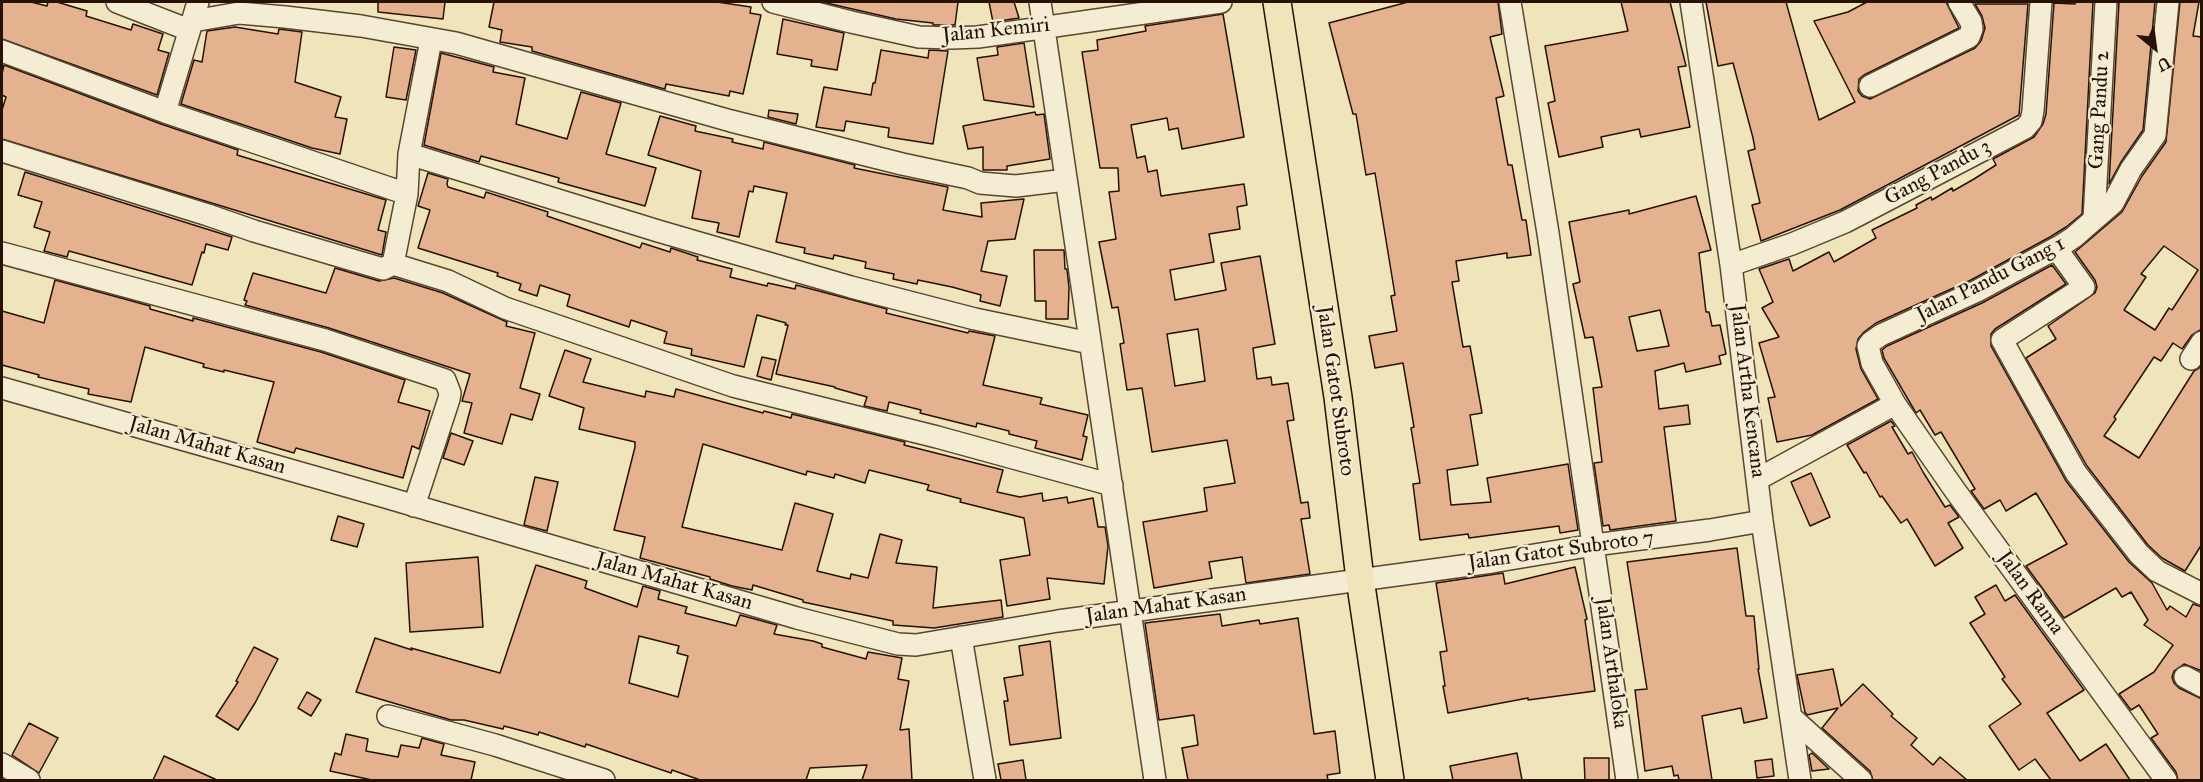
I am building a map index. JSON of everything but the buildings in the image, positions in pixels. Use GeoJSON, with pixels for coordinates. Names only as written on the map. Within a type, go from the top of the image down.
{"type":"FeatureCollection","features":[{"type":"Feature","properties":{"kind":"main road","name":"Jalan Gatot Subroto"},"geometry":{"type":"LineString","coordinates":[[1277,2],[1338,397],[1360,579],[1390,780]]}},
{"type":"Feature","properties":{"kind":"street"},"geometry":{"type":"LineString","coordinates":[[117,2],[193,17],[239,13],[361,26],[456,44],[820,144],[968,178],[980,183],[1016,186],[1066,180]]}},
{"type":"Feature","properties":{"kind":"street","name":"Jalan Kemiri"},"geometry":{"type":"LineString","coordinates":[[773,2],[919,37],[978,37],[1221,2]]}},
{"type":"Feature","properties":{"kind":"street"},"geometry":{"type":"LineString","coordinates":[[1040,2],[1155,780]]}},
{"type":"Feature","properties":{"kind":"street","name":"Jalan Arthaloka"},"geometry":{"type":"LineString","coordinates":[[1510,2],[1548,233],[1577,447],[1594,544],[1627,780]]}},
{"type":"Feature","properties":{"kind":"street","name":"Jalan Artha Kencana"},"geometry":{"type":"LineString","coordinates":[[1690,2],[1731,265],[1762,521],[1800,780]]}},
{"type":"Feature","properties":{"kind":"street"},"geometry":{"type":"LineString","coordinates":[[1870,86],[1969,37],[1972,34],[1971,22],[1959,2]]}},
{"type":"Feature","properties":{"kind":"street","name":"Gang Pandu 3"},"geometry":{"type":"LineString","coordinates":[[1731,265],[1792,244],[1845,222],[2025,128],[2031,122],[2033,111],[2041,2]]}},
{"type":"Feature","properties":{"kind":"street","name":"Gang Pandu 2"},"geometry":{"type":"LineString","coordinates":[[2094,219],[2106,2]]}},
{"type":"Feature","properties":{"kind":"street","name":"Jalan Pandu Gang 1"},"geometry":{"type":"LineString","coordinates":[[1895,404],[1872,363],[1868,346],[1871,342],[1881,335],[1977,291],[2056,248],[2074,237],[2113,203],[2131,169],[2155,135],[2168,2]]}},
{"type":"Feature","properties":{"kind":"street"},"geometry":{"type":"LineString","coordinates":[[165,112],[193,17]]}},
{"type":"Feature","properties":{"kind":"street"},"geometry":{"type":"LineString","coordinates":[[393,264],[407,194],[409,154],[430,40]]}},
{"type":"Feature","properties":{"kind":"street"},"geometry":{"type":"LineString","coordinates":[[2,51],[165,112],[407,194]]}},
{"type":"Feature","properties":{"kind":"street"},"geometry":{"type":"LineString","coordinates":[[2,151],[254,231],[383,269],[393,264],[448,281],[505,308],[733,386],[937,436],[1112,485]]}},
{"type":"Feature","properties":{"kind":"street"},"geometry":{"type":"LineString","coordinates":[[409,154],[658,231],[851,287],[975,319],[1090,343]]}},
{"type":"Feature","properties":{"kind":"street"},"geometry":{"type":"LineString","coordinates":[[2056,248],[2084,287],[2002,340],[2076,473],[2139,554],[2157,571],[2202,594]]}},
{"type":"Feature","properties":{"kind":"street"},"geometry":{"type":"LineString","coordinates":[[2,253],[325,340],[445,380],[450,393],[449,399],[414,506]]}},
{"type":"Feature","properties":{"kind":"street","name":"Jalan Mahat Kasan"},"geometry":{"type":"LineString","coordinates":[[2,388],[774,612],[898,644],[916,645],[1131,611],[1360,579]]}},
{"type":"Feature","properties":{"kind":"street"},"geometry":{"type":"LineString","coordinates":[[1758,479],[1895,404]]}},
{"type":"Feature","properties":{"kind":"street","name":"Jalan Rama"},"geometry":{"type":"LineString","coordinates":[[1895,404],[1954,489],[2166,780]]}},
{"type":"Feature","properties":{"kind":"street","name":"Jalan Gatot Subroto 7"},"geometry":{"type":"LineString","coordinates":[[1360,579],[1492,562],[1594,544],[1710,530],[1762,521]]}},
{"type":"Feature","properties":{"kind":"street"},"geometry":{"type":"LineString","coordinates":[[961,637],[985,780]]}},
{"type":"Feature","properties":{"kind":"street"},"geometry":{"type":"LineString","coordinates":[[388,716],[495,745],[604,780]]}},
{"type":"Feature","properties":{"kind":"street"},"geometry":{"type":"LineString","coordinates":[[1791,717],[1861,780]]}},
{"type":"Feature","properties":{"kind":"street"},"geometry":{"type":"LineString","coordinates":[[2,765],[29,780]]}}]}
